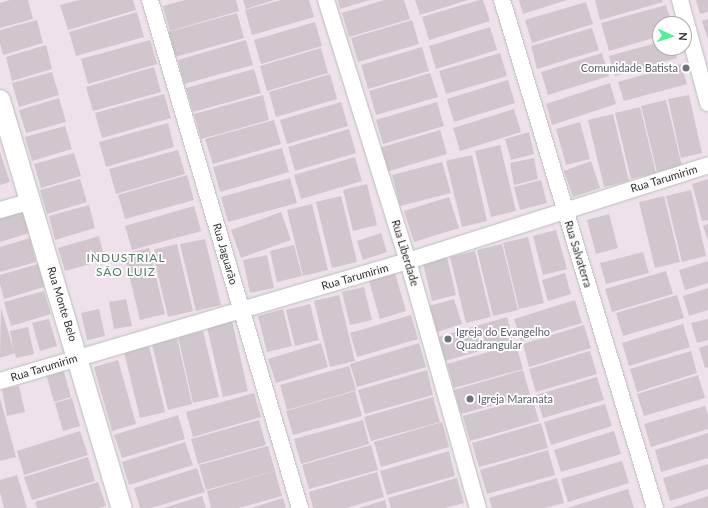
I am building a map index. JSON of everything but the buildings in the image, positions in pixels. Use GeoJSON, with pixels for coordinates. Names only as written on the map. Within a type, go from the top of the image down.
{"type":"FeatureCollection","features":[{"type":"Feature","properties":{"kind":"street","name":"Rua Jaguarão"},"geometry":{"type":"LineString","coordinates":[[150,0],[300,508]]}},
{"type":"Feature","properties":{"kind":"street","name":"Rua Liberdade"},"geometry":{"type":"LineString","coordinates":[[326,0],[408,261],[478,508]]}},
{"type":"Feature","properties":{"kind":"street","name":"Rua Salvaterra"},"geometry":{"type":"LineString","coordinates":[[502,0],[655,508]]}},
{"type":"Feature","properties":{"kind":"street"},"geometry":{"type":"LineString","coordinates":[[680,0],[708,102]]}},
{"type":"Feature","properties":{"kind":"street","name":"Rua Monte Belo"},"geometry":{"type":"LineString","coordinates":[[0,100],[122,508]]}},
{"type":"Feature","properties":{"kind":"street","name":"Rua Tarumirim"},"geometry":{"type":"LineString","coordinates":[[0,381],[408,261],[708,165]]}},
{"type":"Feature","properties":{"kind":"street"},"geometry":{"type":"LineString","coordinates":[[0,210],[31,201]]}},
{"type":"Feature","properties":{"kind":"place","name":"Comunidade Batista"},"geometry":{"type":"Point","coordinates":[686,68]}},
{"type":"Feature","properties":{"kind":"place","name":"Igreja do Evangelho Quadrangular"},"geometry":{"type":"Point","coordinates":[448,339]}},
{"type":"Feature","properties":{"kind":"place","name":"Igreja Maranata"},"geometry":{"type":"Point","coordinates":[470,399]}},
{"type":"Feature","properties":{"kind":"district","name":"INDUSTRIAL SÃO LUIZ"},"geometry":{"type":"Point","coordinates":[126,265]}}]}
